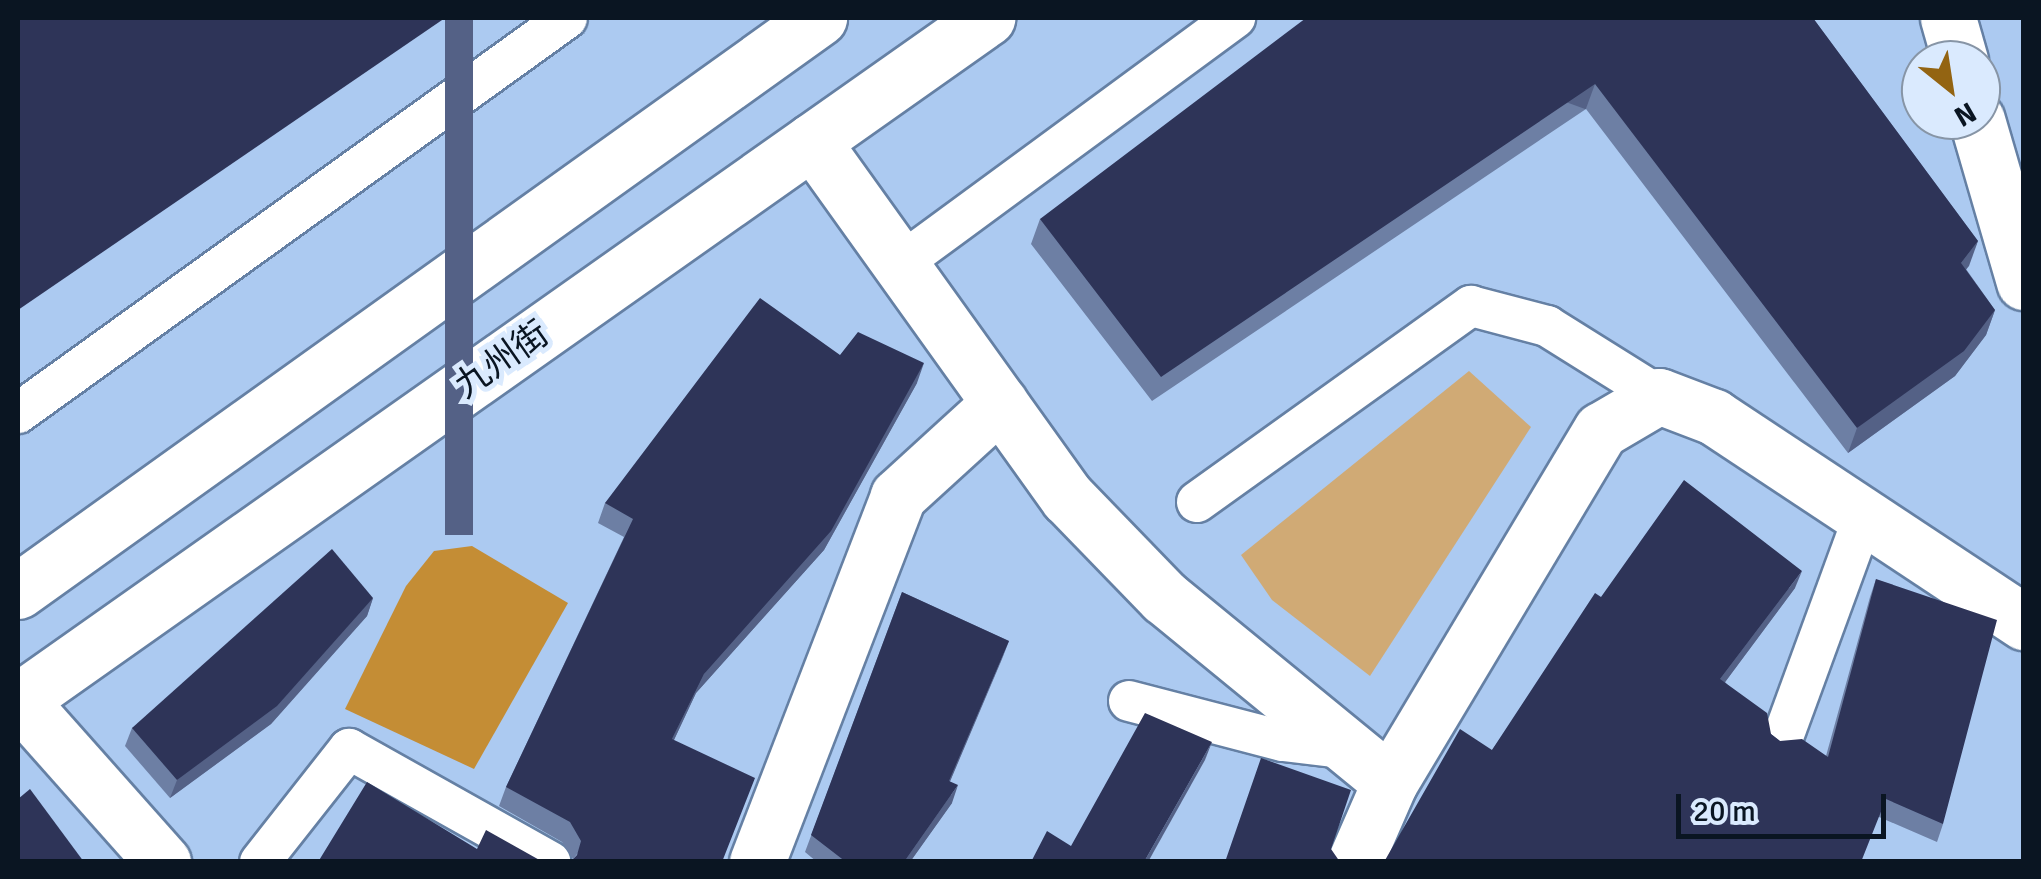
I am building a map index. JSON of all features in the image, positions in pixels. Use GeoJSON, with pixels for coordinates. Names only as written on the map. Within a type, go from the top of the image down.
{"type":"FeatureCollection","features":[{"type":"Feature","properties":{"kind":"street"},"geometry":{"type":"LineString","coordinates":[[18,590],[818,18]]}},
{"type":"Feature","properties":{"kind":"street","name":"九州街"},"geometry":{"type":"LineString","coordinates":[[18,701],[987,18]]}},
{"type":"Feature","properties":{"kind":"street"},"geometry":{"type":"LineString","coordinates":[[1984,140],[2024,282]]}},
{"type":"Feature","properties":{"kind":"street"},"geometry":{"type":"LineString","coordinates":[[812,141],[1068,498],[1164,597],[1370,765]]}},
{"type":"Feature","properties":{"kind":"street"},"geometry":{"type":"LineString","coordinates":[[1355,862],[1370,765],[1600,430],[1659,396],[1714,417],[2024,622]]}},
{"type":"Feature","properties":{"kind":"street"},"geometry":{"type":"LineString","coordinates":[[757,862],[898,496],[1000,402]]}},
{"type":"Feature","properties":{"kind":"street"},"geometry":{"type":"LineString","coordinates":[[18,701],[163,862]]}},
{"type":"Feature","properties":{"kind":"lane"},"geometry":{"type":"LineString","coordinates":[[18,413],[567,18]]}},
{"type":"Feature","properties":{"kind":"lane"},"geometry":{"type":"LineString","coordinates":[[900,264],[1235,18]]}},
{"type":"Feature","properties":{"kind":"lane"},"geometry":{"type":"LineString","coordinates":[[1197,502],[1471,306],[1546,326],[1659,396]]}},
{"type":"Feature","properties":{"kind":"lane"},"geometry":{"type":"LineString","coordinates":[[1783,738],[1864,516]]}},
{"type":"Feature","properties":{"kind":"lane"},"geometry":{"type":"LineString","coordinates":[[1129,701],[1370,765]]}},
{"type":"Feature","properties":{"kind":"lane"},"geometry":{"type":"LineString","coordinates":[[260,862],[349,749],[550,862]]}},
{"type":"Feature","properties":{"kind":"shaded area"},"geometry":{"type":"Polygon","coordinates":[[[1469,371],[1531,427],[1370,676],[1272,600],[1241,555],[1469,371]]]}},
{"type":"Feature","properties":{"kind":"shaded area"},"geometry":{"type":"Polygon","coordinates":[[[472,546],[568,603],[474,769],[345,709],[406,586],[434,551],[472,546]]]}},
{"type":"Feature","properties":{"kind":"building"},"geometry":{"type":"Polygon","coordinates":[[[18,18],[445,18],[18,310],[18,18]]]}},
{"type":"Feature","properties":{"kind":"building"},"geometry":{"type":"Polygon","coordinates":[[[1306,18],[1813,18],[1978,241],[1961,263],[1995,310],[1964,351],[1857,428],[1595,84],[1161,377],[1040,219],[1306,18]]]}},
{"type":"Feature","properties":{"kind":"building"},"geometry":{"type":"Polygon","coordinates":[[[760,298],[840,355],[858,332],[924,363],[831,531],[704,674],[672,739],[755,778],[722,862],[570,862],[581,841],[570,822],[506,787],[633,519],[605,503],[760,298]]]}},
{"type":"Feature","properties":{"kind":"building"},"geometry":{"type":"Polygon","coordinates":[[[1684,480],[1802,571],[1720,679],[1767,713],[1771,734],[1780,741],[1802,739],[1828,757],[1876,579],[1997,620],[1943,824],[1886,799],[1861,862],[1384,862],[1460,729],[1492,750],[1595,593],[1601,597],[1684,480]]]}},
{"type":"Feature","properties":{"kind":"building"},"geometry":{"type":"Polygon","coordinates":[[[332,549],[373,598],[277,706],[177,780],[132,728],[332,549]]]}},
{"type":"Feature","properties":{"kind":"building"},"geometry":{"type":"Polygon","coordinates":[[[902,592],[1009,641],[949,781],[958,785],[904,862],[846,862],[811,835],[902,592]]]}},
{"type":"Feature","properties":{"kind":"building"},"geometry":{"type":"Polygon","coordinates":[[[1145,713],[1212,742],[1144,862],[1031,862],[1047,831],[1071,846],[1145,713]]]}},
{"type":"Feature","properties":{"kind":"building"},"geometry":{"type":"Polygon","coordinates":[[[1261,758],[1351,790],[1331,849],[1340,862],[1225,862],[1261,758]]]}},
{"type":"Feature","properties":{"kind":"building"},"geometry":{"type":"Polygon","coordinates":[[[367,782],[477,849],[486,830],[543,862],[318,862],[367,782]]]}},
{"type":"Feature","properties":{"kind":"building"},"geometry":{"type":"Polygon","coordinates":[[[30,789],[84,862],[18,862],[18,799],[30,789]]]}}]}
